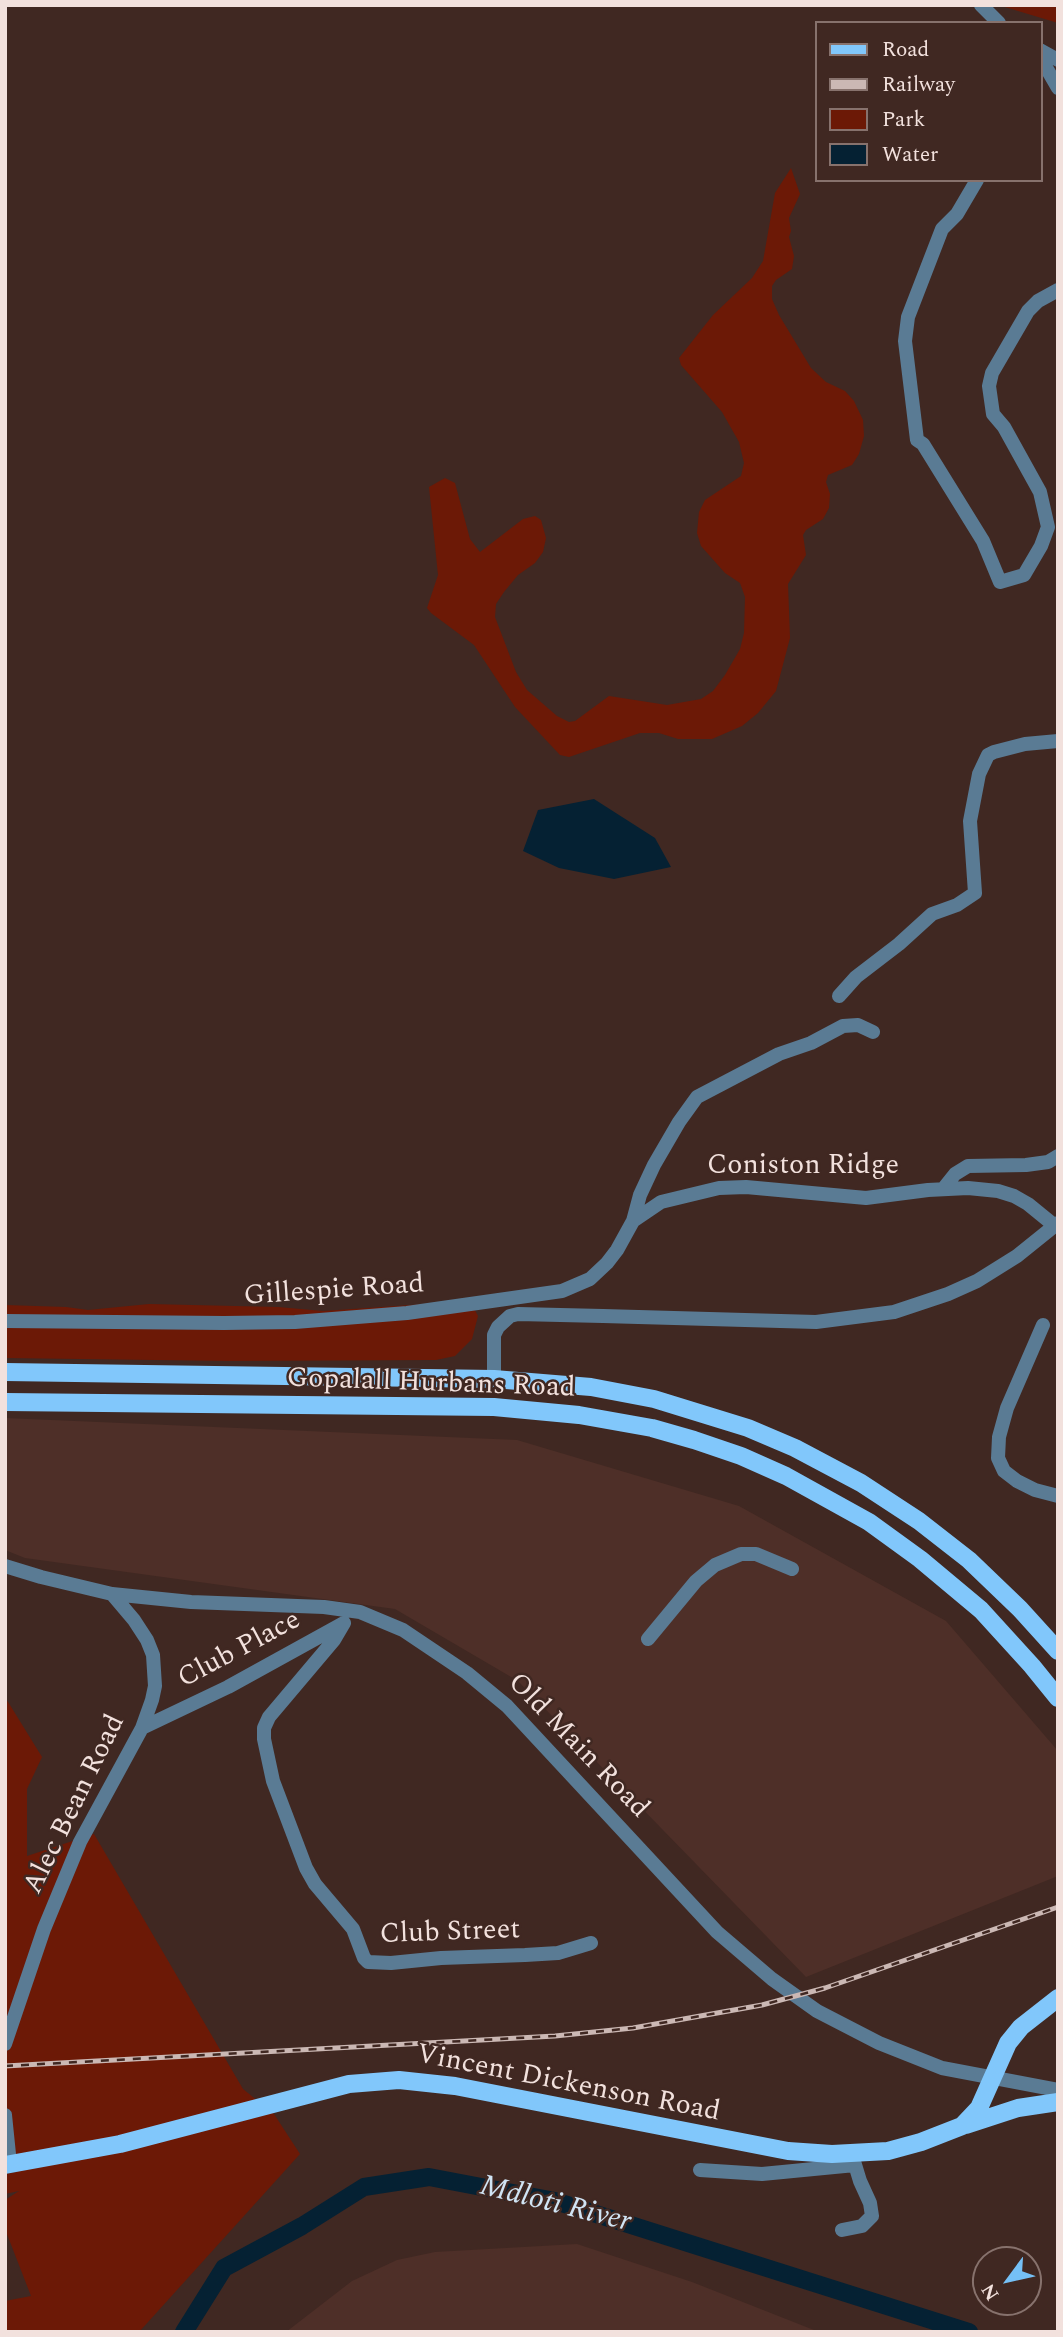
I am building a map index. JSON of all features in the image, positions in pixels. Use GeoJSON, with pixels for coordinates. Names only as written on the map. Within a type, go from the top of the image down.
{"type":"FeatureCollection","features":[{"type":"Feature","properties":{"kind":"main road","name":"Gopalall Hurbans Road"},"geometry":{"type":"LineString","coordinates":[[5,1372],[495,1379],[591,1387],[654,1399],[738,1424],[795,1448],[871,1489],[945,1540],[995,1584],[1058,1651]]}},
{"type":"Feature","properties":{"kind":"main road"},"geometry":{"type":"LineString","coordinates":[[475,1408],[491,1393],[495,1379]]}},
{"type":"Feature","properties":{"kind":"main road"},"geometry":{"type":"LineString","coordinates":[[495,1379],[503,1392],[532,1409]]}},
{"type":"Feature","properties":{"kind":"main road","name":"Gopalall Hurbans Road"},"geometry":{"type":"LineString","coordinates":[[5,1402],[532,1409],[641,1426],[694,1440],[775,1471],[840,1504],[910,1551],[953,1585],[1010,1641],[1058,1698]]}},
{"type":"Feature","properties":{"kind":"main road"},"geometry":{"type":"LineString","coordinates":[[962,2126],[979,2108],[1008,2043],[1021,2027],[1058,1998]]}},
{"type":"Feature","properties":{"kind":"main road","name":"Vincent Dickenson Road"},"geometry":{"type":"LineString","coordinates":[[8,2165],[120,2144],[349,2084],[399,2080],[455,2086],[752,2146],[853,2159],[921,2142],[1018,2108],[1058,2102]]}},
{"type":"Feature","properties":{"kind":"street"},"geometry":{"type":"LineString","coordinates":[[981,5],[997,21]]}},
{"type":"Feature","properties":{"kind":"street"},"geometry":{"type":"LineString","coordinates":[[1042,51],[1058,60]]}},
{"type":"Feature","properties":{"kind":"street"},"geometry":{"type":"LineString","coordinates":[[1042,60],[1058,88]]}},
{"type":"Feature","properties":{"kind":"street"},"geometry":{"type":"LineString","coordinates":[[975,182],[957,214],[942,229],[908,317],[905,341],[918,440],[983,541],[1000,582],[1024,575],[1041,546],[1048,527],[1040,492],[1004,427],[993,414],[989,386],[992,373],[1028,311],[1038,301],[1058,290]]}},
{"type":"Feature","properties":{"kind":"street"},"geometry":{"type":"LineString","coordinates":[[839,996],[856,977],[932,914],[957,905],[975,893],[970,821],[979,774],[988,755],[1024,744],[1058,741]]}},
{"type":"Feature","properties":{"kind":"street"},"geometry":{"type":"LineString","coordinates":[[633,1221],[640,1195],[678,1122],[702,1093],[779,1054],[843,1026],[858,1025],[873,1032]]}},
{"type":"Feature","properties":{"kind":"street"},"geometry":{"type":"LineString","coordinates":[[943,1189],[955,1174],[968,1166],[1026,1165],[1048,1161],[1058,1156]]}},
{"type":"Feature","properties":{"kind":"street","name":"Coniston Ridge"},"geometry":{"type":"LineString","coordinates":[[633,1221],[656,1204],[696,1192],[746,1187],[866,1198],[943,1189],[988,1190],[1006,1194],[1028,1204],[1056,1225]]}},
{"type":"Feature","properties":{"kind":"street"},"geometry":{"type":"LineString","coordinates":[[640,1195],[645,1201],[656,1204]]}},
{"type":"Feature","properties":{"kind":"street","name":"Gillespie Road"},"geometry":{"type":"LineString","coordinates":[[5,1321],[223,1324],[295,1322],[407,1313],[472,1305],[516,1296],[547,1294],[578,1285],[600,1271],[617,1250],[633,1221]]}},
{"type":"Feature","properties":{"kind":"street"},"geometry":{"type":"LineString","coordinates":[[495,1379],[494,1335],[510,1316],[603,1315],[816,1322],[882,1315],[926,1302],[977,1281],[1017,1256],[1056,1225]]}},
{"type":"Feature","properties":{"kind":"street"},"geometry":{"type":"LineString","coordinates":[[1043,1325],[1007,1408],[997,1451],[1004,1471],[1026,1487],[1058,1496]]}},
{"type":"Feature","properties":{"kind":"street"},"geometry":{"type":"LineString","coordinates":[[648,1639],[696,1581],[715,1565],[741,1554],[756,1554],[792,1569]]}},
{"type":"Feature","properties":{"kind":"street","name":"Old Main Road"},"geometry":{"type":"LineString","coordinates":[[5,1566],[112,1594],[191,1602],[296,1604],[360,1612],[403,1630],[486,1687],[581,1784],[717,1932],[772,1979],[817,2011],[878,2043],[942,2068],[1058,2091]]}},
{"type":"Feature","properties":{"kind":"street","name":"Alec Bean Road"},"geometry":{"type":"LineString","coordinates":[[5,2044],[48,1919],[75,1853],[142,1728],[155,1686],[153,1655],[147,1640],[112,1594]]}},
{"type":"Feature","properties":{"kind":"street","name":"Club Place"},"geometry":{"type":"LineString","coordinates":[[142,1728],[228,1688],[360,1612]]}},
{"type":"Feature","properties":{"kind":"street","name":"Club Street"},"geometry":{"type":"LineString","coordinates":[[344,1623],[334,1640],[269,1717],[264,1727],[264,1739],[273,1782],[306,1868],[315,1884],[353,1929],[364,1958],[368,1962],[391,1964],[441,1958],[558,1953],[591,1943]]}},
{"type":"Feature","properties":{"kind":"street"},"geometry":{"type":"LineString","coordinates":[[5,2115],[8,2165]]}},
{"type":"Feature","properties":{"kind":"street"},"geometry":{"type":"LineString","coordinates":[[700,2170],[762,2174],[853,2159],[870,2203],[872,2216],[862,2226],[842,2230]]}},
{"type":"Feature","properties":{"kind":"shaded area"},"geometry":{"type":"Polygon","coordinates":[[[5,1418],[517,1440],[739,1506],[946,1621],[1058,1751],[1058,1876],[806,1977],[518,1681],[395,1609],[25,1558],[5,1550],[5,1418]]]}},
{"type":"Feature","properties":{"kind":"shaded area"},"geometry":{"type":"Polygon","coordinates":[[[577,2244],[692,2282],[819,2332],[286,2332],[352,2281],[397,2260],[435,2252],[577,2244]]]}},
{"type":"Feature","properties":{"kind":"green space"},"geometry":{"type":"Polygon","coordinates":[[[998,5],[1058,5],[1058,23],[998,5]]]}},
{"type":"Feature","properties":{"kind":"green space"},"geometry":{"type":"Polygon","coordinates":[[[791,168],[800,194],[789,218],[789,237],[794,256],[792,269],[772,286],[772,299],[811,368],[826,382],[845,391],[854,401],[863,420],[864,436],[859,454],[852,465],[828,475],[826,482],[830,494],[829,508],[823,519],[803,535],[806,555],[788,584],[790,638],[776,691],[758,713],[742,726],[712,739],[678,739],[659,733],[640,733],[569,757],[560,755],[515,707],[474,645],[427,608],[438,575],[429,487],[445,478],[455,483],[470,539],[480,552],[523,519],[535,516],[541,520],[546,538],[543,552],[504,592],[496,604],[495,617],[516,672],[527,690],[557,716],[569,722],[575,721],[609,696],[667,705],[701,699],[713,691],[740,649],[744,633],[745,597],[740,583],[725,573],[701,546],[697,533],[699,512],[705,500],[741,476],[744,463],[739,442],[722,412],[681,365],[679,358],[713,315],[752,278],[763,261],[775,193],[791,168]]]}},
{"type":"Feature","properties":{"kind":"green space"},"geometry":{"type":"Polygon","coordinates":[[[470,1301],[478,1316],[472,1339],[455,1356],[436,1360],[5,1358],[5,1305],[88,1310],[149,1304],[278,1307],[323,1311],[470,1301]]]}},
{"type":"Feature","properties":{"kind":"green space"},"geometry":{"type":"Polygon","coordinates":[[[5,1697],[42,1757],[27,1789],[27,1856],[94,1834],[243,2089],[274,2114],[300,2154],[139,2332],[5,2332],[5,2301],[31,2296],[5,2229],[5,2200],[19,2191],[5,2194],[5,2174],[17,2172],[5,2150],[5,1697]]]}},
{"type":"Feature","properties":{"kind":"water"},"geometry":{"type":"Polygon","coordinates":[[[594,799],[655,838],[671,867],[614,879],[559,868],[523,851],[538,810],[594,799]]]}},
{"type":"Feature","properties":{"kind":"waterway","name":"Mdloti River"},"geometry":{"type":"LineString","coordinates":[[184,2332],[224,2268],[302,2226],[364,2187],[429,2177],[555,2201],[969,2332]]}},
{"type":"Feature","properties":{"kind":"railway"},"geometry":{"type":"LineString","coordinates":[[5,2066],[555,2036],[633,2028],[762,2005],[825,1988],[1058,1907]]}}]}
